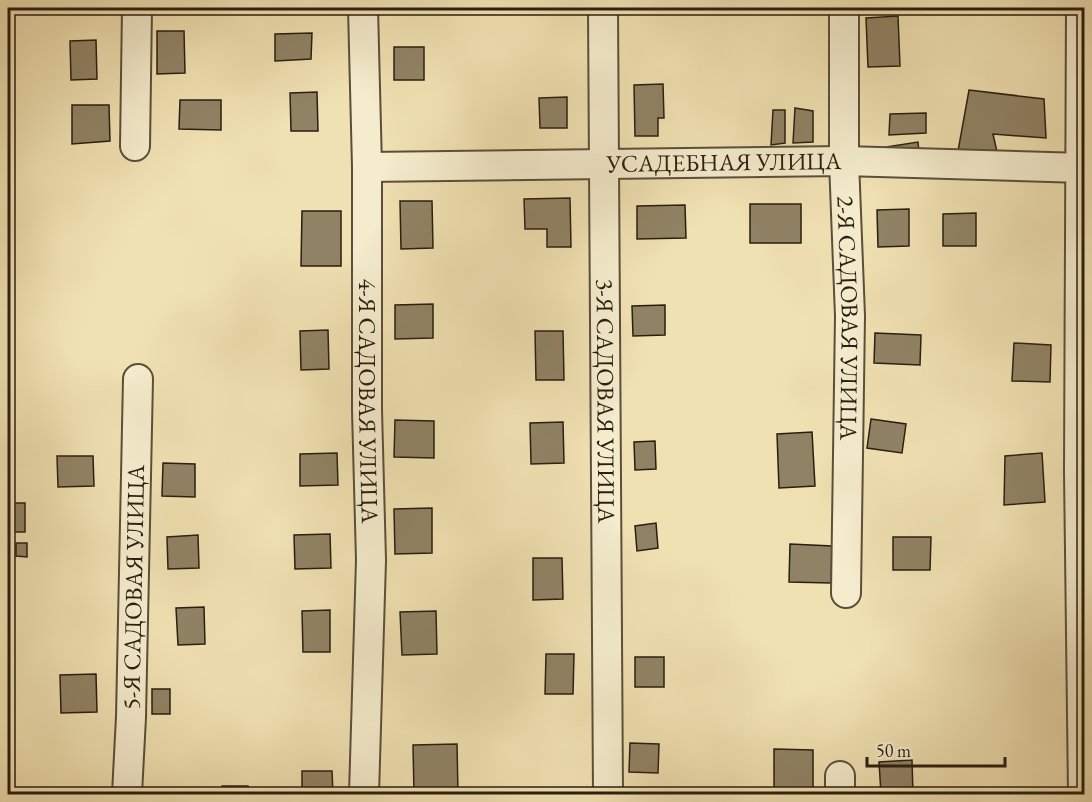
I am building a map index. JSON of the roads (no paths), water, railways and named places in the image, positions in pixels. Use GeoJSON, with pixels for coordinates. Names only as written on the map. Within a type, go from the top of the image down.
{"type":"FeatureCollection","features":[{"type":"Feature","properties":{"kind":"street"},"geometry":{"type":"LineString","coordinates":[[135,146],[137,8]]}},
{"type":"Feature","properties":{"kind":"street","name":"4-Я САДОВАЯ УЛИЦА"},"geometry":{"type":"LineString","coordinates":[[363,8],[367,167],[367,410],[371,560],[364,795]]}},
{"type":"Feature","properties":{"kind":"street","name":"3-Я САДОВАЯ УЛИЦА"},"geometry":{"type":"LineString","coordinates":[[603,8],[608,795]]}},
{"type":"Feature","properties":{"kind":"street","name":"2-Я САДОВАЯ УЛИЦА"},"geometry":{"type":"LineString","coordinates":[[844,8],[844,161],[850,316],[846,593]]}},
{"type":"Feature","properties":{"kind":"street"},"geometry":{"type":"LineString","coordinates":[[1081,8],[1079,471],[1083,795]]}},
{"type":"Feature","properties":{"kind":"street","name":"УСАДЕБНАЯ УЛИЦА"},"geometry":{"type":"LineString","coordinates":[[367,167],[844,161],[1082,168]]}},
{"type":"Feature","properties":{"kind":"street","name":"5-Я САДОВАЯ УЛИЦА"},"geometry":{"type":"LineString","coordinates":[[127,795],[131,717],[138,379]]}}]}
